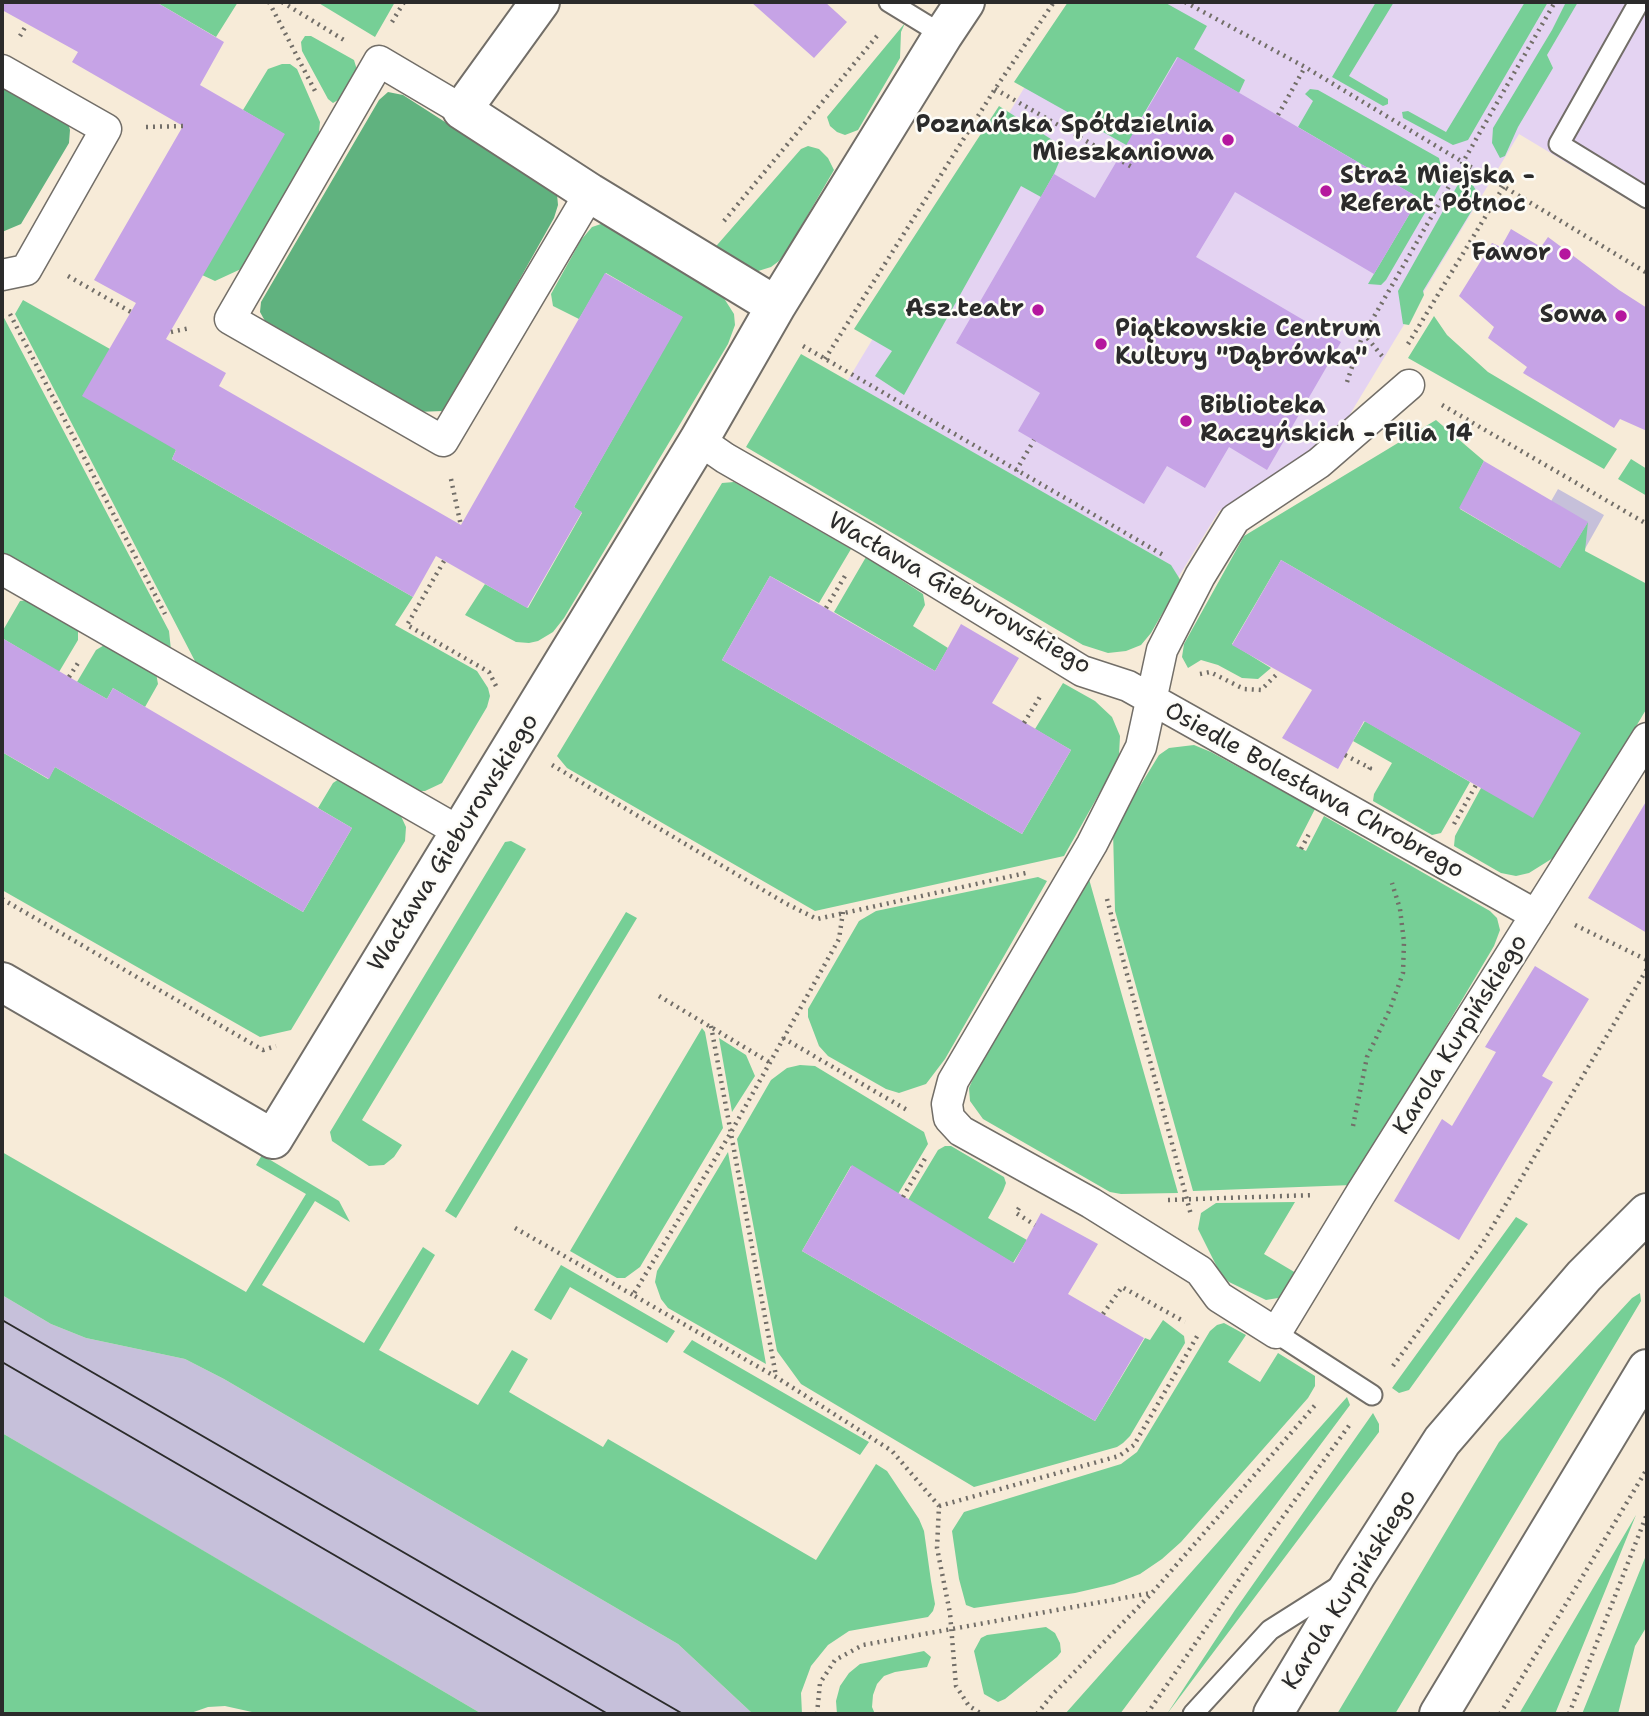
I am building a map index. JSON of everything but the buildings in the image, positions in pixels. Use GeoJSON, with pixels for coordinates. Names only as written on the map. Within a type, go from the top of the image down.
{"type":"FeatureCollection","features":[{"type":"Feature","properties":{"kind":"street"},"geometry":{"type":"LineString","coordinates":[[462,110],[540,2]]}},
{"type":"Feature","properties":{"kind":"street","name":"Wacława Gieburowskiego"},"geometry":{"type":"LineString","coordinates":[[2,982],[273,1139],[699,440],[776,306],[965,2]]}},
{"type":"Feature","properties":{"kind":"street"},"geometry":{"type":"LineString","coordinates":[[590,193],[443,441],[230,319],[379,61],[776,306]]}},
{"type":"Feature","properties":{"kind":"street"},"geometry":{"type":"LineString","coordinates":[[2,70],[106,129],[16,265]]}},
{"type":"Feature","properties":{"kind":"street"},"geometry":{"type":"LineString","coordinates":[[1150,699],[1162,650],[1200,576],[1235,519],[1319,463],[1409,385]]}},
{"type":"Feature","properties":{"kind":"street","name":"Wacława Gieburowskiego"},"geometry":{"type":"LineString","coordinates":[[699,440],[1082,671],[1128,686],[1150,699]]}},
{"type":"Feature","properties":{"kind":"street"},"geometry":{"type":"LineString","coordinates":[[2,569],[460,832]]}},
{"type":"Feature","properties":{"kind":"street","name":"Osiedle Bolesława Chrobrego"},"geometry":{"type":"LineString","coordinates":[[954,1121],[947,1104],[953,1082],[1086,852],[1141,747],[1150,699],[1539,912]]}},
{"type":"Feature","properties":{"kind":"street","name":"Karola Kurpińskiego"},"geometry":{"type":"LineString","coordinates":[[1276,1333],[1647,738]]}},
{"type":"Feature","properties":{"kind":"street"},"geometry":{"type":"LineString","coordinates":[[954,1121],[1200,1271],[1219,1297],[1276,1333]]}},
{"type":"Feature","properties":{"kind":"street","name":"Karola Kurpińskiego"},"geometry":{"type":"LineString","coordinates":[[1273,1714],[1356,1575],[1442,1441],[1575,1285],[1647,1213]]}},
{"type":"Feature","properties":{"kind":"street"},"geometry":{"type":"LineString","coordinates":[[1439,1714],[1647,1369]]}},
{"type":"Feature","properties":{"kind":"lane"},"geometry":{"type":"LineString","coordinates":[[1639,2],[1559,144],[1647,198]]}},
{"type":"Feature","properties":{"kind":"lane"},"geometry":{"type":"LineString","coordinates":[[895,5],[943,35]]}},
{"type":"Feature","properties":{"kind":"lane"},"geometry":{"type":"LineString","coordinates":[[1276,1333],[1372,1395]]}},
{"type":"Feature","properties":{"kind":"lane"},"geometry":{"type":"LineString","coordinates":[[1193,1714],[1270,1630],[1356,1575]]}},
{"type":"Feature","properties":{"kind":"path"},"geometry":{"type":"LineString","coordinates":[[269,2],[337,132]]}},
{"type":"Feature","properties":{"kind":"path"},"geometry":{"type":"LineString","coordinates":[[282,2],[379,61]]}},
{"type":"Feature","properties":{"kind":"path"},"geometry":{"type":"LineString","coordinates":[[825,359],[995,89],[1054,2]]}},
{"type":"Feature","properties":{"kind":"path"},"geometry":{"type":"LineString","coordinates":[[1185,2],[1306,67],[1647,273]]}},
{"type":"Feature","properties":{"kind":"path"},"geometry":{"type":"LineString","coordinates":[[1555,2],[1364,334],[1409,385],[1647,524]]}},
{"type":"Feature","properties":{"kind":"path"},"geometry":{"type":"LineString","coordinates":[[695,257],[895,5]]}},
{"type":"Feature","properties":{"kind":"path"},"geometry":{"type":"LineString","coordinates":[[1278,115],[1306,67]]}},
{"type":"Feature","properties":{"kind":"path"},"geometry":{"type":"LineString","coordinates":[[995,89],[1132,167]]}},
{"type":"Feature","properties":{"kind":"path"},"geometry":{"type":"LineString","coordinates":[[1416,331],[1504,186]]}},
{"type":"Feature","properties":{"kind":"path"},"geometry":{"type":"LineString","coordinates":[[16,265],[131,313]]}},
{"type":"Feature","properties":{"kind":"path"},"geometry":{"type":"LineString","coordinates":[[8,310],[170,624]]}},
{"type":"Feature","properties":{"kind":"path"},"geometry":{"type":"LineString","coordinates":[[796,342],[1200,576]]}},
{"type":"Feature","properties":{"kind":"path"},"geometry":{"type":"LineString","coordinates":[[1016,471],[1034,440]]}},
{"type":"Feature","properties":{"kind":"path"},"geometry":{"type":"LineString","coordinates":[[444,561],[407,625],[489,672],[499,690]]}},
{"type":"Feature","properties":{"kind":"path"},"geometry":{"type":"LineString","coordinates":[[1150,699],[1195,675],[1210,672],[1244,689],[1261,690],[1279,672]]}},
{"type":"Feature","properties":{"kind":"path"},"geometry":{"type":"LineString","coordinates":[[545,761],[817,919],[1086,852],[1188,1200],[1200,1271]]}},
{"type":"Feature","properties":{"kind":"path"},"geometry":{"type":"LineString","coordinates":[[1352,1134],[1367,1057],[1390,1009],[1403,973],[1404,942],[1400,909],[1374,824]]}},
{"type":"Feature","properties":{"kind":"path"},"geometry":{"type":"LineString","coordinates":[[2,899],[263,1050],[285,1044]]}},
{"type":"Feature","properties":{"kind":"path"},"geometry":{"type":"LineString","coordinates":[[633,1296],[730,1134],[839,939],[843,912]]}},
{"type":"Feature","properties":{"kind":"path"},"geometry":{"type":"LineString","coordinates":[[1539,912],[1647,960]]}},
{"type":"Feature","properties":{"kind":"path"},"geometry":{"type":"LineString","coordinates":[[1147,1714],[1269,1536],[1482,1244],[1647,969]]}},
{"type":"Feature","properties":{"kind":"path"},"geometry":{"type":"LineString","coordinates":[[659,996],[769,1062]]}},
{"type":"Feature","properties":{"kind":"path"},"geometry":{"type":"LineString","coordinates":[[711,1026],[776,1377]]}},
{"type":"Feature","properties":{"kind":"path"},"geometry":{"type":"LineString","coordinates":[[783,1038],[911,1112],[954,1121]]}},
{"type":"Feature","properties":{"kind":"path"},"geometry":{"type":"LineString","coordinates":[[1160,1201],[1361,1193]]}},
{"type":"Feature","properties":{"kind":"path"},"geometry":{"type":"LineString","coordinates":[[515,1228],[776,1377],[892,1451],[939,1506],[937,1548],[950,1613],[956,1686],[969,1706],[982,1714]]}},
{"type":"Feature","properties":{"kind":"path"},"geometry":{"type":"LineString","coordinates":[[939,1506],[1119,1455],[1134,1445],[1200,1331],[1122,1287],[1103,1314]]}},
{"type":"Feature","properties":{"kind":"path"},"geometry":{"type":"LineString","coordinates":[[1037,1714],[1052,1695],[1152,1593],[1340,1375]]}},
{"type":"Feature","properties":{"kind":"path"},"geometry":{"type":"LineString","coordinates":[[1500,1714],[1647,1469]]}},
{"type":"Feature","properties":{"kind":"path"},"geometry":{"type":"LineString","coordinates":[[1569,1714],[1647,1514]]}},
{"type":"Feature","properties":{"kind":"path"},"geometry":{"type":"LineString","coordinates":[[817,1714],[820,1683],[835,1660],[863,1645],[1152,1593]]}},
{"type":"Feature","properties":{"kind":"shaded area"},"geometry":{"type":"Polygon","coordinates":[[[1076,2],[1647,2],[1647,211],[1519,134],[1326,454],[1219,511],[1160,607],[831,408],[1076,2]]]}},
{"type":"Feature","properties":{"kind":"shaded area"},"geometry":{"type":"Polygon","coordinates":[[[1558,489],[1604,515],[1568,579],[1522,552],[1558,489]]]}},
{"type":"Feature","properties":{"kind":"shaded area"},"geometry":{"type":"Polygon","coordinates":[[[2,1295],[51,1324],[86,1338],[185,1359],[224,1379],[678,1644],[753,1714],[482,1714],[2,1433],[2,1295]]]}},
{"type":"Feature","properties":{"kind":"green space"},"geometry":{"type":"Polygon","coordinates":[[[156,2],[238,2],[216,37],[156,2]]]}},
{"type":"Feature","properties":{"kind":"green space"},"geometry":{"type":"Polygon","coordinates":[[[317,2],[395,2],[375,37],[317,2]]]}},
{"type":"Feature","properties":{"kind":"green space"},"geometry":{"type":"Polygon","coordinates":[[[1068,2],[1164,2],[1207,26],[1194,49],[1245,80],[1239,93],[1177,57],[1132,134],[1184,165],[1153,160],[1014,82],[1068,2]]]}},
{"type":"Feature","properties":{"kind":"green space"},"geometry":{"type":"Polygon","coordinates":[[[1376,2],[1394,2],[1349,76],[1388,99],[1388,104],[1383,106],[1332,77],[1376,2]]]}},
{"type":"Feature","properties":{"kind":"green space"},"geometry":{"type":"Polygon","coordinates":[[[1525,2],[1548,2],[1468,140],[1453,145],[1403,118],[1402,112],[1408,111],[1446,132],[1525,2]]]}},
{"type":"Feature","properties":{"kind":"green space"},"geometry":{"type":"Polygon","coordinates":[[[1566,2],[1578,2],[1547,55],[1553,68],[1518,127],[1505,156],[1500,158],[1492,143],[1493,128],[1566,2]]]}},
{"type":"Feature","properties":{"kind":"green space"},"geometry":{"type":"Polygon","coordinates":[[[905,23],[901,32],[900,58],[858,130],[845,135],[837,132],[830,126],[827,117],[905,23]]]}},
{"type":"Feature","properties":{"kind":"green space"},"geometry":{"type":"Polygon","coordinates":[[[305,36],[311,36],[354,60],[357,70],[338,100],[333,103],[328,99],[302,51],[301,42],[305,36]]]}},
{"type":"Feature","properties":{"kind":"green space"},"geometry":{"type":"Polygon","coordinates":[[[290,64],[297,69],[320,122],[316,142],[241,269],[215,281],[202,275],[284,134],[243,110],[268,69],[290,64]]]}},
{"type":"Feature","properties":{"kind":"green space"},"geometry":{"type":"Polygon","coordinates":[[[2,81],[68,123],[70,130],[69,143],[21,224],[2,232],[2,81]]]}},
{"type":"Feature","properties":{"kind":"green space"},"geometry":{"type":"Polygon","coordinates":[[[1310,89],[1318,90],[1439,158],[1444,180],[1381,285],[1368,284],[1419,198],[1298,127],[1313,101],[1305,94],[1310,89]]]}},
{"type":"Feature","properties":{"kind":"green space"},"geometry":{"type":"Polygon","coordinates":[[[388,92],[403,95],[557,194],[558,205],[554,218],[452,400],[443,411],[416,412],[265,321],[260,312],[261,302],[379,100],[388,92]]]}},
{"type":"Feature","properties":{"kind":"green space"},"geometry":{"type":"Polygon","coordinates":[[[999,106],[1065,148],[1041,197],[1021,186],[904,395],[875,376],[892,351],[854,329],[999,106]]]}},
{"type":"Feature","properties":{"kind":"green space"},"geometry":{"type":"Polygon","coordinates":[[[808,146],[819,149],[834,170],[779,261],[771,267],[755,272],[711,252],[801,149],[808,146]]]}},
{"type":"Feature","properties":{"kind":"green space"},"geometry":{"type":"Polygon","coordinates":[[[1465,172],[1480,197],[1423,291],[1424,295],[1409,325],[1403,324],[1398,291],[1465,172]]]}},
{"type":"Feature","properties":{"kind":"green space"},"geometry":{"type":"Polygon","coordinates":[[[601,224],[613,225],[720,292],[734,314],[735,325],[728,344],[564,618],[553,632],[538,641],[516,642],[465,615],[485,584],[528,608],[582,513],[574,507],[682,317],[606,273],[579,319],[553,306],[551,294],[581,240],[592,227],[601,224]]]}},
{"type":"Feature","properties":{"kind":"green space"},"geometry":{"type":"Polygon","coordinates":[[[23,300],[110,349],[176,450],[172,459],[413,597],[395,625],[477,671],[490,696],[487,707],[442,783],[425,791],[414,791],[197,665],[15,314],[23,300]]]}},
{"type":"Feature","properties":{"kind":"green space"},"geometry":{"type":"Polygon","coordinates":[[[2,314],[169,631],[171,650],[2,552],[2,314]]]}},
{"type":"Feature","properties":{"kind":"green space"},"geometry":{"type":"Polygon","coordinates":[[[1434,316],[1447,335],[1488,372],[1617,449],[1604,469],[1408,358],[1434,316]]]}},
{"type":"Feature","properties":{"kind":"green space"},"geometry":{"type":"Polygon","coordinates":[[[801,354],[1171,565],[1181,581],[1151,633],[1141,645],[1126,651],[1108,653],[1083,645],[746,447],[801,354]]]}},
{"type":"Feature","properties":{"kind":"green space"},"geometry":{"type":"Polygon","coordinates":[[[1436,420],[1484,461],[1460,509],[1560,568],[1588,522],[1585,551],[1647,584],[1647,708],[1566,844],[1553,858],[1529,873],[1516,876],[1501,873],[1454,846],[1455,836],[1481,788],[1580,733],[1281,560],[1232,644],[1271,668],[1258,679],[1242,678],[1218,665],[1201,660],[1188,668],[1182,657],[1184,644],[1244,536],[1436,420]]]}},
{"type":"Feature","properties":{"kind":"green space"},"geometry":{"type":"Polygon","coordinates":[[[1631,459],[1647,469],[1647,496],[1618,479],[1631,459]]]}},
{"type":"Feature","properties":{"kind":"green space"},"geometry":{"type":"Polygon","coordinates":[[[734,482],[851,549],[819,603],[770,576],[722,660],[1022,834],[1071,750],[1035,729],[1063,683],[1095,701],[1112,717],[1120,736],[1119,755],[1064,856],[815,911],[567,768],[557,756],[722,483],[734,482]]]}},
{"type":"Feature","properties":{"kind":"green space"},"geometry":{"type":"Polygon","coordinates":[[[866,557],[923,594],[925,605],[913,626],[948,648],[935,671],[834,612],[866,557]]]}},
{"type":"Feature","properties":{"kind":"green space"},"geometry":{"type":"Polygon","coordinates":[[[28,600],[78,628],[78,640],[59,672],[2,638],[2,632],[20,601],[28,600]]]}},
{"type":"Feature","properties":{"kind":"green space"},"geometry":{"type":"Polygon","coordinates":[[[106,644],[156,673],[158,684],[145,707],[113,688],[107,699],[77,682],[96,650],[106,644]]]}},
{"type":"Feature","properties":{"kind":"green space"},"geometry":{"type":"Polygon","coordinates":[[[1365,721],[1470,782],[1441,833],[1432,835],[1373,801],[1374,794],[1392,763],[1353,741],[1365,721]]]}},
{"type":"Feature","properties":{"kind":"green space"},"geometry":{"type":"Polygon","coordinates":[[[1194,745],[1315,809],[1296,846],[1306,851],[1324,816],[1490,911],[1497,918],[1500,930],[1494,946],[1352,1185],[1193,1191],[1115,911],[1113,830],[1159,755],[1169,748],[1194,745]]]}},
{"type":"Feature","properties":{"kind":"green space"},"geometry":{"type":"Polygon","coordinates":[[[2,752],[48,779],[55,767],[303,912],[352,828],[318,808],[333,783],[339,779],[400,814],[406,827],[405,841],[291,1030],[260,1037],[2,890],[2,752]]]}},
{"type":"Feature","properties":{"kind":"green space"},"geometry":{"type":"Polygon","coordinates":[[[511,841],[526,849],[362,1120],[402,1145],[384,1165],[369,1166],[332,1141],[330,1132],[505,842],[511,841]]]}},
{"type":"Feature","properties":{"kind":"green space"},"geometry":{"type":"Polygon","coordinates":[[[1038,877],[1047,881],[945,1059],[926,1084],[899,1093],[886,1089],[828,1056],[819,1046],[808,1017],[808,1009],[859,921],[876,911],[1038,877]]]}},
{"type":"Feature","properties":{"kind":"green space"},"geometry":{"type":"Polygon","coordinates":[[[1089,879],[1178,1193],[1110,1192],[983,1119],[970,1101],[969,1088],[976,1072],[1089,879]]]}},
{"type":"Feature","properties":{"kind":"green space"},"geometry":{"type":"Polygon","coordinates":[[[626,912],[637,918],[456,1218],[445,1211],[626,912]]]}},
{"type":"Feature","properties":{"kind":"green space"},"geometry":{"type":"Polygon","coordinates":[[[702,1028],[705,1032],[723,1128],[640,1267],[625,1278],[617,1278],[570,1251],[702,1028]]]}},
{"type":"Feature","properties":{"kind":"green space"},"geometry":{"type":"Polygon","coordinates":[[[719,1038],[746,1055],[755,1076],[732,1112],[719,1038]]]}},
{"type":"Feature","properties":{"kind":"green space"},"geometry":{"type":"Polygon","coordinates":[[[815,1066],[924,1132],[928,1144],[898,1194],[851,1166],[802,1251],[1095,1421],[1145,1338],[1150,1340],[1163,1320],[1184,1336],[1185,1343],[1130,1436],[1123,1443],[1117,1447],[974,1487],[801,1384],[777,1351],[737,1139],[771,1080],[787,1068],[815,1066]]]}},
{"type":"Feature","properties":{"kind":"green space"},"geometry":{"type":"Polygon","coordinates":[[[951,1146],[1004,1177],[1006,1183],[1003,1191],[988,1218],[1027,1240],[1013,1263],[908,1200],[938,1150],[951,1146]]]}},
{"type":"Feature","properties":{"kind":"green space"},"geometry":{"type":"Polygon","coordinates":[[[2,1152],[246,1292],[306,1194],[256,1165],[262,1155],[339,1201],[350,1222],[315,1201],[262,1285],[364,1343],[423,1247],[435,1255],[379,1350],[478,1405],[512,1350],[528,1359],[509,1392],[603,1447],[608,1439],[816,1560],[876,1464],[887,1471],[924,1531],[935,1604],[933,1611],[928,1617],[849,1631],[828,1645],[811,1666],[801,1693],[802,1714],[753,1714],[678,1644],[224,1379],[185,1359],[86,1338],[51,1324],[2,1295],[2,1152]]]}},
{"type":"Feature","properties":{"kind":"green space"},"geometry":{"type":"Polygon","coordinates":[[[728,1152],[766,1364],[668,1308],[661,1299],[655,1282],[657,1271],[728,1152]]]}},
{"type":"Feature","properties":{"kind":"green space"},"geometry":{"type":"Polygon","coordinates":[[[1295,1202],[1264,1254],[1296,1273],[1286,1291],[1278,1298],[1266,1300],[1229,1282],[1220,1273],[1198,1229],[1201,1213],[1216,1203],[1295,1202]]]}},
{"type":"Feature","properties":{"kind":"green space"},"geometry":{"type":"Polygon","coordinates":[[[1516,1217],[1528,1224],[1409,1390],[1399,1393],[1392,1388],[1516,1217]]]}},
{"type":"Feature","properties":{"kind":"green space"},"geometry":{"type":"Polygon","coordinates":[[[561,1265],[675,1331],[667,1343],[570,1287],[551,1320],[534,1310],[561,1265]]]}},
{"type":"Feature","properties":{"kind":"green space"},"geometry":{"type":"Polygon","coordinates":[[[1640,1293],[1641,1301],[1395,1714],[1337,1714],[1499,1442],[1632,1298],[1640,1293]]]}},
{"type":"Feature","properties":{"kind":"green space"},"geometry":{"type":"Polygon","coordinates":[[[1224,1323],[1246,1335],[1228,1362],[1260,1382],[1278,1353],[1315,1376],[1315,1386],[1308,1398],[1181,1542],[1140,1574],[1114,1584],[1075,1593],[974,1608],[966,1605],[952,1531],[964,1512],[1121,1464],[1137,1452],[1210,1331],[1224,1323]]]}},
{"type":"Feature","properties":{"kind":"green space"},"geometry":{"type":"Polygon","coordinates":[[[692,1340],[869,1442],[860,1455],[683,1352],[692,1340]]]}},
{"type":"Feature","properties":{"kind":"green space"},"geometry":{"type":"Polygon","coordinates":[[[1347,1397],[1350,1405],[1120,1714],[1065,1714],[1347,1397]]]}},
{"type":"Feature","properties":{"kind":"green space"},"geometry":{"type":"Polygon","coordinates":[[[1373,1413],[1379,1424],[1379,1432],[1167,1714],[1235,1610],[1373,1413]]]}},
{"type":"Feature","properties":{"kind":"green space"},"geometry":{"type":"Polygon","coordinates":[[[2,1433],[482,1714],[261,1714],[225,1706],[208,1707],[188,1714],[2,1714],[2,1433]]]}},
{"type":"Feature","properties":{"kind":"green space"},"geometry":{"type":"Polygon","coordinates":[[[1636,1515],[1555,1714],[1519,1714],[1636,1515]]]}},
{"type":"Feature","properties":{"kind":"green space"},"geometry":{"type":"Polygon","coordinates":[[[1647,1553],[1647,1626],[1635,1646],[1618,1714],[1582,1714],[1647,1553]]]}},
{"type":"Feature","properties":{"kind":"green space"},"geometry":{"type":"Polygon","coordinates":[[[1046,1627],[1055,1633],[1060,1643],[1061,1652],[1057,1657],[1005,1699],[998,1702],[984,1694],[974,1651],[981,1638],[1046,1627]]]}},
{"type":"Feature","properties":{"kind":"green space"},"geometry":{"type":"Polygon","coordinates":[[[924,1651],[931,1657],[927,1667],[895,1672],[884,1676],[877,1684],[872,1707],[875,1714],[837,1714],[836,1701],[840,1686],[860,1664],[924,1651]]]}},
{"type":"Feature","properties":{"kind":"tram line"},"geometry":{"type":"LineString","coordinates":[[2,1320],[683,1714]]}},
{"type":"Feature","properties":{"kind":"tram line"},"geometry":{"type":"LineString","coordinates":[[2,1362],[608,1714]]}},
{"type":"Feature","properties":{"kind":"place","name":"Poznańska Spółdzielnia Mieszkaniowa"},"geometry":{"type":"Point","coordinates":[1228,140]}},
{"type":"Feature","properties":{"kind":"place","name":"Straż Miejska - Referat Północ"},"geometry":{"type":"Point","coordinates":[1326,191]}},
{"type":"Feature","properties":{"kind":"place","name":"Fawor"},"geometry":{"type":"Point","coordinates":[1565,254]}},
{"type":"Feature","properties":{"kind":"place","name":"Asz.teatr"},"geometry":{"type":"Point","coordinates":[1038,310]}},
{"type":"Feature","properties":{"kind":"place","name":"Sowa"},"geometry":{"type":"Point","coordinates":[1621,316]}},
{"type":"Feature","properties":{"kind":"place","name":"Piątkowskie Centrum Kultury \"Dąbrówka\""},"geometry":{"type":"Point","coordinates":[1101,344]}},
{"type":"Feature","properties":{"kind":"place","name":"Biblioteka Raczyńskich - Filia 14"},"geometry":{"type":"Point","coordinates":[1186,421]}}]}
